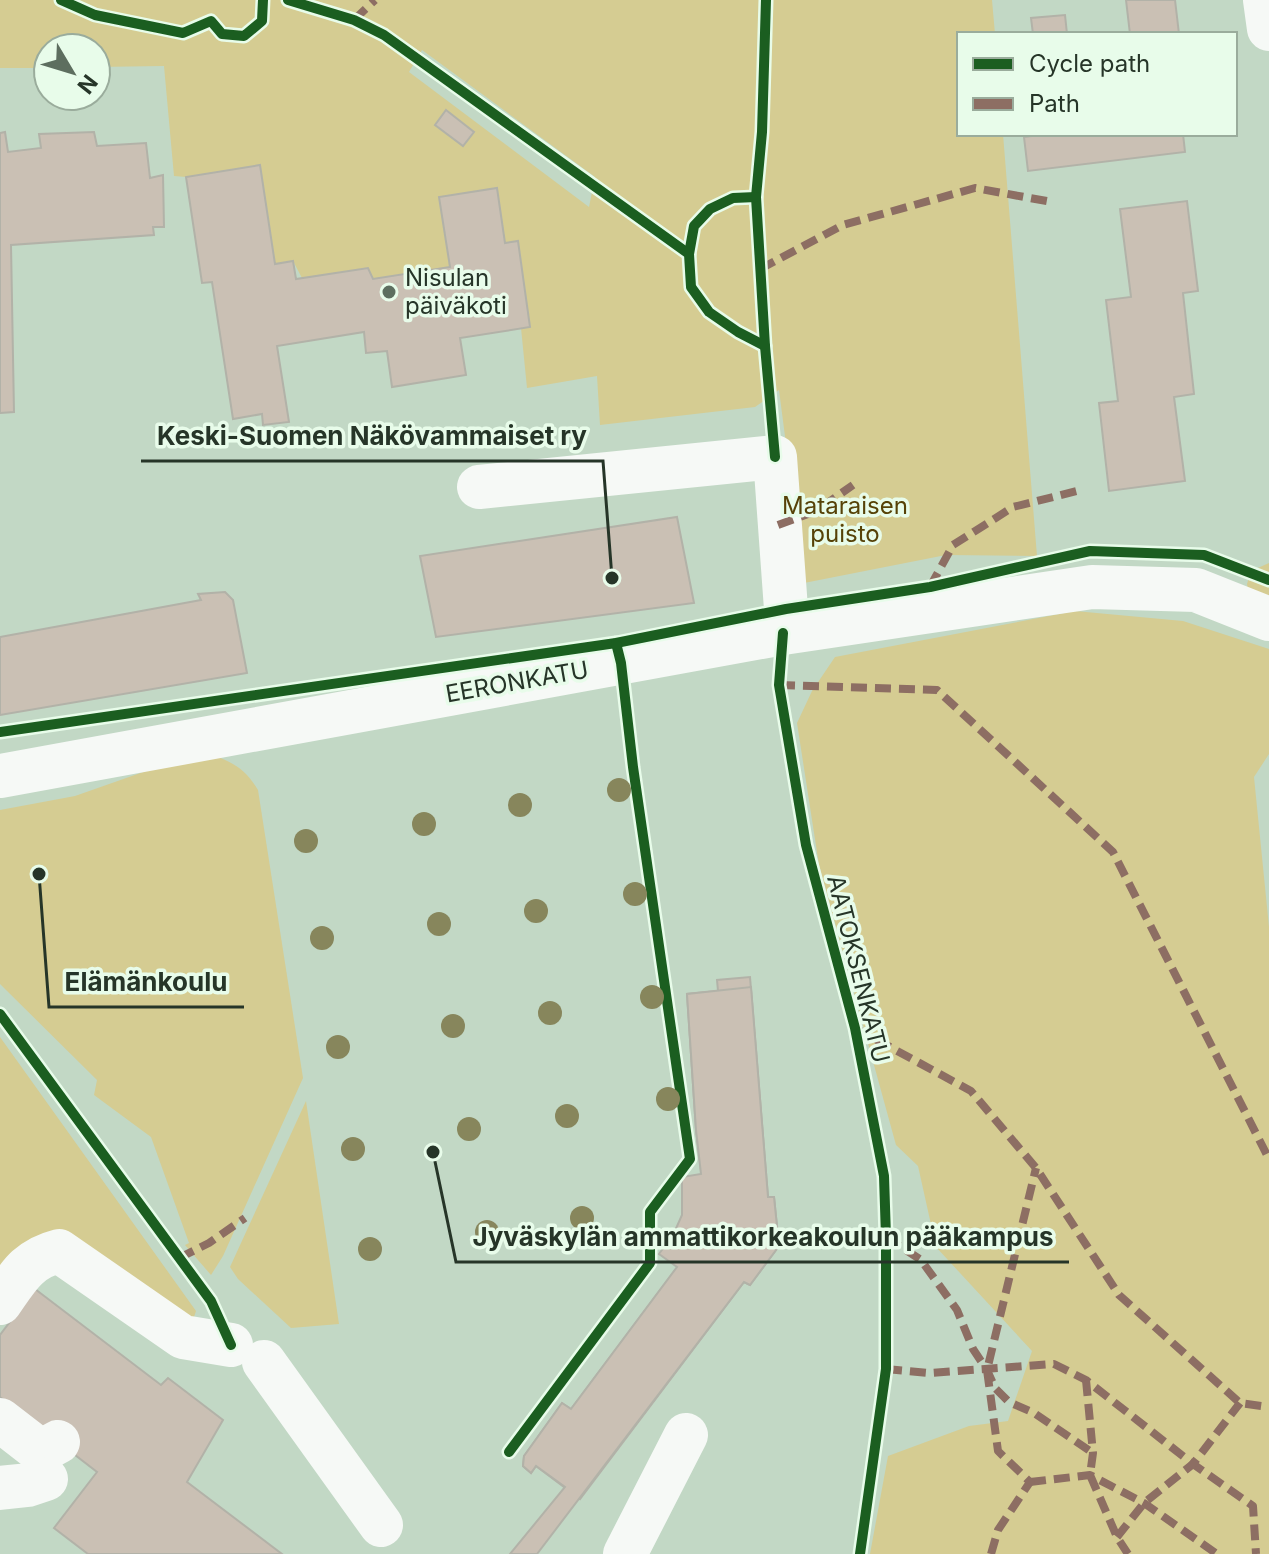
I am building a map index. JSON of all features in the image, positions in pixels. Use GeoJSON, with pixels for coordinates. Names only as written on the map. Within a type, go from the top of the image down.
{"type":"FeatureCollection","features":[{"type":"Feature","properties":{"kind":"street"},"geometry":{"type":"LineString","coordinates":[[1265,0],[1269,29]]}},
{"type":"Feature","properties":{"kind":"street"},"geometry":{"type":"LineString","coordinates":[[479,487],[775,457],[786,609],[783,633]]}},
{"type":"Feature","properties":{"kind":"street","name":"EERONKATU"},"geometry":{"type":"LineString","coordinates":[[0,776],[783,633],[1092,587],[1196,590],[1269,619]]}},
{"type":"Feature","properties":{"kind":"street"},"geometry":{"type":"LineString","coordinates":[[0,1303],[25,1267],[43,1255],[59,1251],[183,1337],[248,1354],[381,1525]]}},
{"type":"Feature","properties":{"kind":"street"},"geometry":{"type":"LineString","coordinates":[[0,1420],[35,1447],[45,1449],[52,1461],[28,1485],[0,1488]]}},
{"type":"Feature","properties":{"kind":"street"},"geometry":{"type":"LineString","coordinates":[[625,1554],[686,1435]]}},
{"type":"Feature","properties":{"kind":"green space","name":"Mataraisen puisto"},"geometry":{"type":"Polygon","coordinates":[[[0,0],[992,0],[995,32],[957,32],[957,136],[1003,136],[1037,556],[946,555],[804,583],[779,390],[755,407],[600,425],[597,376],[527,388],[521,328],[530,326],[518,242],[505,243],[497,188],[440,197],[450,267],[373,279],[367,268],[302,278],[293,261],[275,264],[260,166],[174,176],[164,66],[112,67],[112,32],[32,32],[32,68],[0,68],[0,0]],[[422,50],[409,72],[589,207],[595,177],[422,50]]]}},
{"type":"Feature","properties":{"kind":"green space"},"geometry":{"type":"Polygon","coordinates":[[[1269,563],[1269,598],[1248,590],[1247,584],[1251,571],[1269,563]]]}},
{"type":"Feature","properties":{"kind":"green space"},"geometry":{"type":"Polygon","coordinates":[[[1075,611],[1183,621],[1269,649],[1269,754],[1254,777],[1269,927],[1269,1554],[870,1554],[888,1456],[969,1426],[1008,1421],[1032,1351],[936,1247],[918,1166],[896,1145],[819,865],[797,723],[812,691],[835,657],[1075,611]]]}},
{"type":"Feature","properties":{"kind":"green space"},"geometry":{"type":"Polygon","coordinates":[[[213,755],[239,768],[258,790],[303,1078],[223,1256],[211,1275],[185,1245],[189,1243],[151,1137],[94,1095],[97,1080],[0,984],[0,810],[75,796],[149,770],[213,755]]]}},
{"type":"Feature","properties":{"kind":"green space"},"geometry":{"type":"Polygon","coordinates":[[[0,1037],[196,1311],[191,1326],[64,1239],[0,1279],[0,1037]]]}},
{"type":"Feature","properties":{"kind":"green space"},"geometry":{"type":"Polygon","coordinates":[[[306,1101],[339,1324],[291,1328],[238,1279],[230,1267],[306,1101]]]}},
{"type":"Feature","properties":{"kind":"building"},"geometry":{"type":"Polygon","coordinates":[[[1126,0],[1175,0],[1179,32],[1130,32],[1126,0]]]}},
{"type":"Feature","properties":{"kind":"building"},"geometry":{"type":"Polygon","coordinates":[[[1065,15],[1067,32],[1033,32],[1031,18],[1065,15]]]}},
{"type":"Feature","properties":{"kind":"building"},"geometry":{"type":"Polygon","coordinates":[[[446,110],[474,132],[463,146],[435,125],[446,110]]]}},
{"type":"Feature","properties":{"kind":"building"},"geometry":{"type":"Polygon","coordinates":[[[5,132],[8,152],[41,148],[39,134],[94,132],[97,146],[146,143],[150,178],[163,175],[164,227],[153,227],[154,235],[11,245],[14,412],[0,413],[0,133],[5,132]]]}},
{"type":"Feature","properties":{"kind":"building"},"geometry":{"type":"Polygon","coordinates":[[[1183,136],[1185,152],[1028,171],[1024,137],[1183,136]]]}},
{"type":"Feature","properties":{"kind":"building"},"geometry":{"type":"Polygon","coordinates":[[[260,165],[275,264],[293,261],[296,279],[368,268],[373,279],[450,267],[439,197],[497,188],[505,243],[518,241],[530,327],[460,338],[466,375],[392,387],[387,351],[366,353],[364,332],[277,346],[289,422],[263,425],[262,414],[233,419],[212,282],[202,283],[186,177],[260,165]]]}},
{"type":"Feature","properties":{"kind":"building"},"geometry":{"type":"Polygon","coordinates":[[[1187,201],[1198,291],[1183,293],[1194,394],[1174,397],[1185,481],[1109,491],[1099,403],[1118,401],[1106,300],[1131,297],[1120,209],[1187,201]]]}},
{"type":"Feature","properties":{"kind":"building"},"geometry":{"type":"Polygon","coordinates":[[[677,517],[694,603],[436,637],[420,556],[677,517]]]}},
{"type":"Feature","properties":{"kind":"building"},"geometry":{"type":"Polygon","coordinates":[[[225,592],[233,600],[247,673],[0,715],[0,637],[201,600],[198,594],[225,592]]]}},
{"type":"Feature","properties":{"kind":"building"},"geometry":{"type":"Polygon","coordinates":[[[750,977],[768,1197],[774,1197],[779,1246],[750,1285],[744,1282],[580,1499],[536,1466],[531,1473],[523,1466],[524,1456],[562,1403],[571,1409],[694,1245],[684,1236],[692,1203],[705,1203],[696,1130],[687,994],[718,991],[717,980],[750,977]]]}},
{"type":"Feature","properties":{"kind":"building"},"geometry":{"type":"Polygon","coordinates":[[[751,987],[768,1197],[774,1197],[779,1246],[750,1285],[744,1282],[537,1554],[510,1554],[565,1487],[536,1466],[531,1473],[523,1466],[524,1456],[562,1403],[571,1409],[677,1267],[659,1254],[682,1215],[682,1177],[701,1174],[687,994],[751,987]]]}},
{"type":"Feature","properties":{"kind":"building"},"geometry":{"type":"Polygon","coordinates":[[[35,1289],[161,1385],[168,1378],[223,1420],[187,1482],[282,1554],[88,1554],[54,1528],[97,1472],[0,1397],[0,1335],[35,1289]]]}},
{"type":"Feature","properties":{"kind":"marked path"},"geometry":{"type":"LineString","coordinates":[[354,20],[375,0]]}},
{"type":"Feature","properties":{"kind":"marked path"},"geometry":{"type":"LineString","coordinates":[[760,269],[843,225],[975,188],[1052,202]]}},
{"type":"Feature","properties":{"kind":"marked path"},"geometry":{"type":"LineString","coordinates":[[778,525],[816,511],[853,485]]}},
{"type":"Feature","properties":{"kind":"marked path"},"geometry":{"type":"LineString","coordinates":[[930,587],[953,545],[1013,507],[1081,490]]}},
{"type":"Feature","properties":{"kind":"marked path"},"geometry":{"type":"LineString","coordinates":[[779,685],[937,690],[1113,852],[1269,1159]]}},
{"type":"Feature","properties":{"kind":"marked path"},"geometry":{"type":"LineString","coordinates":[[855,1028],[971,1091],[1036,1168],[1119,1295],[1240,1403],[1269,1407]]}},
{"type":"Feature","properties":{"kind":"marked path"},"geometry":{"type":"LineString","coordinates":[[991,1554],[998,1530],[1030,1482],[998,1451],[987,1370],[1036,1168]]}},
{"type":"Feature","properties":{"kind":"marked path"},"geometry":{"type":"LineString","coordinates":[[179,1258],[209,1243],[245,1218]]}},
{"type":"Feature","properties":{"kind":"marked path"},"geometry":{"type":"LineString","coordinates":[[886,1237],[921,1260],[957,1310],[973,1349],[995,1388],[1009,1402],[1034,1413],[1093,1453]]}},
{"type":"Feature","properties":{"kind":"marked path"},"geometry":{"type":"LineString","coordinates":[[886,1369],[929,1373],[1054,1364],[1086,1380],[1193,1464],[1253,1506],[1256,1554]]}},
{"type":"Feature","properties":{"kind":"marked path"},"geometry":{"type":"LineString","coordinates":[[1086,1380],[1093,1453],[1090,1475],[1117,1537],[1128,1554]]}},
{"type":"Feature","properties":{"kind":"marked path"},"geometry":{"type":"LineString","coordinates":[[1117,1537],[1144,1503],[1193,1464],[1240,1403]]}},
{"type":"Feature","properties":{"kind":"marked path"},"geometry":{"type":"LineString","coordinates":[[1030,1482],[1090,1475],[1144,1503],[1217,1554]]}},
{"type":"Feature","properties":{"kind":"cycle path"},"geometry":{"type":"LineString","coordinates":[[61,0],[95,15],[183,33],[211,21],[222,34],[244,36],[262,21],[263,0]]}},
{"type":"Feature","properties":{"kind":"cycle path"},"geometry":{"type":"LineString","coordinates":[[288,0],[354,20],[384,35],[689,254],[691,287],[709,312],[765,346]]}},
{"type":"Feature","properties":{"kind":"cycle path"},"geometry":{"type":"LineString","coordinates":[[766,0],[762,132],[756,197],[775,457]]}},
{"type":"Feature","properties":{"kind":"cycle path"},"geometry":{"type":"LineString","coordinates":[[689,254],[694,226],[710,209],[733,198],[756,197]]}},
{"type":"Feature","properties":{"kind":"cycle path"},"geometry":{"type":"LineString","coordinates":[[0,732],[616,643],[786,609],[930,587],[1090,551],[1204,555],[1269,580]]}},
{"type":"Feature","properties":{"kind":"cycle path","name":"AATOKSENKATU"},"geometry":{"type":"LineString","coordinates":[[783,633],[779,685],[806,845],[855,1028],[884,1176],[886,1369],[860,1554]]}},
{"type":"Feature","properties":{"kind":"cycle path"},"geometry":{"type":"LineString","coordinates":[[509,1452],[650,1263],[650,1212],[690,1159],[616,643]]}},
{"type":"Feature","properties":{"kind":"cycle path"},"geometry":{"type":"LineString","coordinates":[[0,1014],[211,1301],[231,1345]]}},
{"type":"Feature","properties":{"kind":"place","name":"Nisulan päiväkoti"},"geometry":{"type":"Point","coordinates":[389,292]}},
{"type":"Feature","properties":{"kind":"place","name":"Keski-Suomen Näkövammaiset ry"},"geometry":{"type":"Point","coordinates":[612,578]}},
{"type":"Feature","properties":{"kind":"place","name":"Elämänkoulu"},"geometry":{"type":"Point","coordinates":[39,874]}},
{"type":"Feature","properties":{"kind":"place","name":"Jyväskylän ammattikorkeakoulun pääkampus"},"geometry":{"type":"Point","coordinates":[433,1152]}}]}
